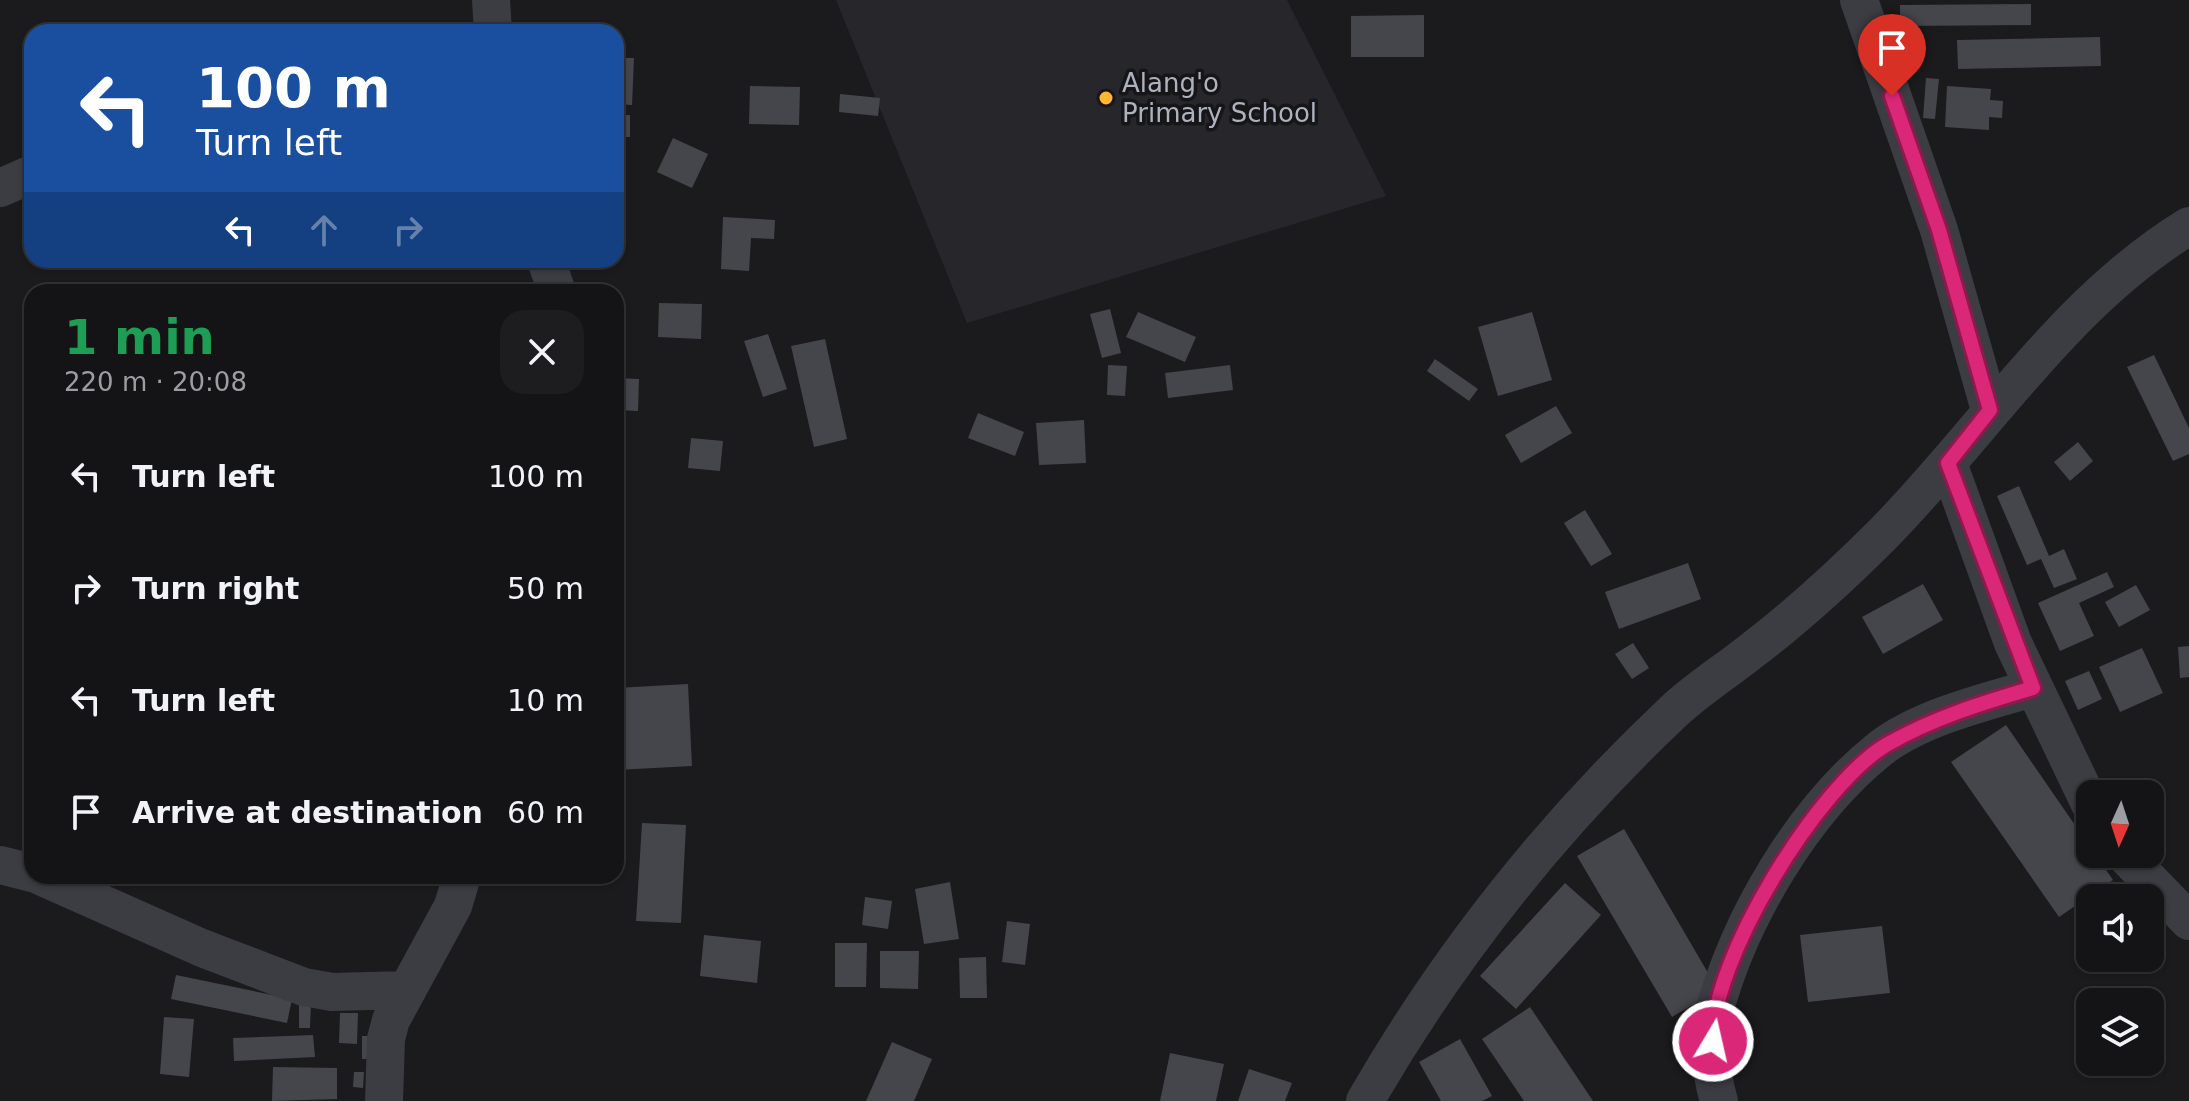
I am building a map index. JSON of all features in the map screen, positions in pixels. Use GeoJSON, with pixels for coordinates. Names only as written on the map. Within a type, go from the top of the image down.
{"type":"FeatureCollection","features":[{"type":"Feature","properties":{"kind":"street"},"geometry":{"type":"LineString","coordinates":[[491,0],[492,24]]}},
{"type":"Feature","properties":{"kind":"street"},"geometry":{"type":"LineString","coordinates":[[1859,0],[1939,230],[1990,410]]}},
{"type":"Feature","properties":{"kind":"street"},"geometry":{"type":"LineString","coordinates":[[0,188],[24,178]]}},
{"type":"Feature","properties":{"kind":"street"},"geometry":{"type":"LineString","coordinates":[[1365,1101],[1463,949],[1540,850],[1675,710],[1754,650],[1880,537],[2056,337],[2126,270],[2189,226]]}},
{"type":"Feature","properties":{"kind":"street"},"geometry":{"type":"LineString","coordinates":[[1948,463],[2033,688],[2078,780]]}},
{"type":"Feature","properties":{"kind":"street"},"geometry":{"type":"LineString","coordinates":[[1719,1101],[1714,1084],[1712,1019],[1749,923],[1828,796],[1884,746],[1954,711],[2033,688]]}},
{"type":"Feature","properties":{"kind":"street"},"geometry":{"type":"LineString","coordinates":[[0,865],[24,871]]}},
{"type":"Feature","properties":{"kind":"street"},"geometry":{"type":"LineString","coordinates":[[2138,868],[2189,921]]}},
{"type":"Feature","properties":{"kind":"street"},"geometry":{"type":"LineString","coordinates":[[58,884],[202,948],[304,987],[332,992],[406,990]]}},
{"type":"Feature","properties":{"kind":"street"},"geometry":{"type":"LineString","coordinates":[[384,1101],[386,1039],[406,990],[448,917],[459,884]]}},
{"type":"Feature","properties":{"kind":"shaded area","name":"Alang'o Primary School"},"geometry":{"type":"Polygon","coordinates":[[[836,0],[1287,0],[1386,196],[967,323],[836,0]]]}},
{"type":"Feature","properties":{"kind":"building"},"geometry":{"type":"Polygon","coordinates":[[[2031,4],[2031,25],[1900,26],[1900,5],[2031,4]]]}},
{"type":"Feature","properties":{"kind":"building"},"geometry":{"type":"Polygon","coordinates":[[[1424,15],[1424,57],[1351,57],[1351,16],[1424,15]]]}},
{"type":"Feature","properties":{"kind":"building"},"geometry":{"type":"Polygon","coordinates":[[[2100,37],[2101,66],[1958,69],[1957,40],[2100,37]]]}},
{"type":"Feature","properties":{"kind":"building"},"geometry":{"type":"Polygon","coordinates":[[[624,58],[634,58],[632,105],[624,104],[624,58]]]}},
{"type":"Feature","properties":{"kind":"building"},"geometry":{"type":"Polygon","coordinates":[[[1926,78],[1939,79],[1935,119],[1923,118],[1926,78]]]}},
{"type":"Feature","properties":{"kind":"building"},"geometry":{"type":"Polygon","coordinates":[[[750,86],[800,87],[799,125],[749,124],[750,86]]]}},
{"type":"Feature","properties":{"kind":"building"},"geometry":{"type":"Polygon","coordinates":[[[1947,86],[1991,89],[1990,100],[2003,101],[2002,118],[1989,117],[1989,130],[1945,127],[1947,86]]]}},
{"type":"Feature","properties":{"kind":"building"},"geometry":{"type":"Polygon","coordinates":[[[840,94],[880,98],[878,116],[839,112],[840,94]]]}},
{"type":"Feature","properties":{"kind":"building"},"geometry":{"type":"Polygon","coordinates":[[[624,115],[630,115],[630,137],[624,137],[624,115]]]}},
{"type":"Feature","properties":{"kind":"building"},"geometry":{"type":"Polygon","coordinates":[[[673,138],[708,154],[692,188],[657,172],[673,138]]]}},
{"type":"Feature","properties":{"kind":"building"},"geometry":{"type":"Polygon","coordinates":[[[723,217],[775,220],[774,239],[751,238],[749,271],[721,269],[723,217]]]}},
{"type":"Feature","properties":{"kind":"building"},"geometry":{"type":"Polygon","coordinates":[[[659,303],[702,304],[701,339],[658,337],[659,303]]]}},
{"type":"Feature","properties":{"kind":"building"},"geometry":{"type":"Polygon","coordinates":[[[1110,309],[1121,353],[1102,358],[1090,314],[1110,309]]]}},
{"type":"Feature","properties":{"kind":"building"},"geometry":{"type":"Polygon","coordinates":[[[1138,312],[1196,337],[1185,362],[1126,337],[1138,312]]]}},
{"type":"Feature","properties":{"kind":"building"},"geometry":{"type":"Polygon","coordinates":[[[1532,312],[1552,380],[1498,396],[1478,327],[1532,312]]]}},
{"type":"Feature","properties":{"kind":"building"},"geometry":{"type":"Polygon","coordinates":[[[768,334],[787,389],[763,397],[744,341],[768,334]]]}},
{"type":"Feature","properties":{"kind":"building"},"geometry":{"type":"Polygon","coordinates":[[[825,339],[847,439],[814,447],[791,346],[825,339]]]}},
{"type":"Feature","properties":{"kind":"building"},"geometry":{"type":"Polygon","coordinates":[[[2154,355],[2189,428],[2189,454],[2173,461],[2127,367],[2154,355]]]}},
{"type":"Feature","properties":{"kind":"building"},"geometry":{"type":"Polygon","coordinates":[[[1435,359],[1478,389],[1469,401],[1427,371],[1435,359]]]}},
{"type":"Feature","properties":{"kind":"building"},"geometry":{"type":"Polygon","coordinates":[[[1108,365],[1127,366],[1125,396],[1107,395],[1108,365]]]}},
{"type":"Feature","properties":{"kind":"building"},"geometry":{"type":"Polygon","coordinates":[[[1230,365],[1233,390],[1168,398],[1165,373],[1230,365]]]}},
{"type":"Feature","properties":{"kind":"building"},"geometry":{"type":"Polygon","coordinates":[[[624,378],[639,379],[638,411],[624,410],[624,378]]]}},
{"type":"Feature","properties":{"kind":"building"},"geometry":{"type":"Polygon","coordinates":[[[1556,406],[1572,433],[1521,463],[1505,435],[1556,406]]]}},
{"type":"Feature","properties":{"kind":"building"},"geometry":{"type":"Polygon","coordinates":[[[978,413],[1024,432],[1015,456],[968,438],[978,413]]]}},
{"type":"Feature","properties":{"kind":"building"},"geometry":{"type":"Polygon","coordinates":[[[1084,420],[1086,463],[1039,465],[1036,423],[1084,420]]]}},
{"type":"Feature","properties":{"kind":"building"},"geometry":{"type":"Polygon","coordinates":[[[691,438],[723,441],[720,471],[688,468],[691,438]]]}},
{"type":"Feature","properties":{"kind":"building"},"geometry":{"type":"Polygon","coordinates":[[[2078,442],[2093,461],[2070,481],[2054,462],[2078,442]]]}},
{"type":"Feature","properties":{"kind":"building"},"geometry":{"type":"Polygon","coordinates":[[[2019,486],[2049,556],[2064,549],[2077,579],[2054,588],[2041,559],[2027,565],[1997,496],[2019,486]]]}},
{"type":"Feature","properties":{"kind":"building"},"geometry":{"type":"Polygon","coordinates":[[[1585,510],[1612,554],[1591,566],[1564,523],[1585,510]]]}},
{"type":"Feature","properties":{"kind":"building"},"geometry":{"type":"Polygon","coordinates":[[[1688,563],[1701,599],[1619,629],[1605,592],[1688,563]]]}},
{"type":"Feature","properties":{"kind":"building"},"geometry":{"type":"Polygon","coordinates":[[[2107,572],[2114,587],[2079,603],[2094,636],[2060,651],[2038,603],[2107,572]]]}},
{"type":"Feature","properties":{"kind":"building"},"geometry":{"type":"Polygon","coordinates":[[[1923,584],[1943,620],[1883,654],[1862,617],[1923,584]]]}},
{"type":"Feature","properties":{"kind":"building"},"geometry":{"type":"Polygon","coordinates":[[[2136,585],[2150,610],[2119,627],[2105,602],[2136,585]]]}},
{"type":"Feature","properties":{"kind":"building"},"geometry":{"type":"Polygon","coordinates":[[[1633,643],[1649,668],[1632,679],[1615,654],[1633,643]]]}},
{"type":"Feature","properties":{"kind":"building"},"geometry":{"type":"Polygon","coordinates":[[[2189,646],[2189,677],[2180,678],[2178,647],[2189,646]]]}},
{"type":"Feature","properties":{"kind":"building"},"geometry":{"type":"Polygon","coordinates":[[[2142,648],[2163,693],[2120,712],[2099,667],[2142,648]]]}},
{"type":"Feature","properties":{"kind":"building"},"geometry":{"type":"Polygon","coordinates":[[[2089,671],[2102,699],[2078,710],[2065,681],[2089,671]]]}},
{"type":"Feature","properties":{"kind":"building"},"geometry":{"type":"Polygon","coordinates":[[[688,684],[692,766],[624,770],[624,688],[688,684]]]}},
{"type":"Feature","properties":{"kind":"building"},"geometry":{"type":"Polygon","coordinates":[[[2006,725],[2076,827],[2076,868],[2105,868],[2113,880],[2107,884],[2076,884],[2076,905],[2059,917],[1951,762],[2006,725]]]}},
{"type":"Feature","properties":{"kind":"building"},"geometry":{"type":"Polygon","coordinates":[[[642,823],[686,825],[681,923],[636,921],[642,823]]]}},
{"type":"Feature","properties":{"kind":"building"},"geometry":{"type":"Polygon","coordinates":[[[1624,829],[1718,990],[1672,1017],[1577,856],[1624,829]]]}},
{"type":"Feature","properties":{"kind":"building"},"geometry":{"type":"Polygon","coordinates":[[[950,882],[959,939],[924,944],[915,889],[950,882]]]}},
{"type":"Feature","properties":{"kind":"building"},"geometry":{"type":"Polygon","coordinates":[[[1565,883],[1601,915],[1516,1009],[1480,976],[1565,883]]]}},
{"type":"Feature","properties":{"kind":"building"},"geometry":{"type":"Polygon","coordinates":[[[865,897],[892,901],[888,929],[862,925],[865,897]]]}},
{"type":"Feature","properties":{"kind":"building"},"geometry":{"type":"Polygon","coordinates":[[[1007,921],[1030,924],[1025,965],[1002,962],[1007,921]]]}},
{"type":"Feature","properties":{"kind":"building"},"geometry":{"type":"Polygon","coordinates":[[[1882,926],[1890,993],[1808,1002],[1800,935],[1882,926]]]}},
{"type":"Feature","properties":{"kind":"building"},"geometry":{"type":"Polygon","coordinates":[[[704,935],[761,941],[757,983],[700,976],[704,935]]]}},
{"type":"Feature","properties":{"kind":"building"},"geometry":{"type":"Polygon","coordinates":[[[835,943],[867,943],[866,987],[835,987],[835,943]]]}},
{"type":"Feature","properties":{"kind":"building"},"geometry":{"type":"Polygon","coordinates":[[[880,951],[919,951],[918,989],[880,988],[880,951]]]}},
{"type":"Feature","properties":{"kind":"building"},"geometry":{"type":"Polygon","coordinates":[[[986,957],[987,998],[960,998],[959,958],[986,957]]]}},
{"type":"Feature","properties":{"kind":"building"},"geometry":{"type":"Polygon","coordinates":[[[176,975],[292,999],[287,1023],[171,999],[176,975]]]}},
{"type":"Feature","properties":{"kind":"building"},"geometry":{"type":"Polygon","coordinates":[[[299,1003],[311,1003],[310,1028],[299,1028],[299,1003]]]}},
{"type":"Feature","properties":{"kind":"building"},"geometry":{"type":"Polygon","coordinates":[[[1530,1007],[1593,1101],[1524,1101],[1482,1039],[1530,1007]]]}},
{"type":"Feature","properties":{"kind":"building"},"geometry":{"type":"Polygon","coordinates":[[[340,1013],[358,1013],[357,1044],[339,1043],[340,1013]]]}},
{"type":"Feature","properties":{"kind":"building"},"geometry":{"type":"Polygon","coordinates":[[[164,1017],[194,1019],[189,1077],[160,1074],[164,1017]]]}},
{"type":"Feature","properties":{"kind":"building"},"geometry":{"type":"Polygon","coordinates":[[[313,1035],[315,1057],[234,1061],[233,1038],[313,1035]]]}},
{"type":"Feature","properties":{"kind":"building"},"geometry":{"type":"Polygon","coordinates":[[[362,1036],[377,1036],[376,1059],[362,1059],[362,1036]]]}},
{"type":"Feature","properties":{"kind":"building"},"geometry":{"type":"Polygon","coordinates":[[[1460,1039],[1492,1096],[1482,1101],[1441,1101],[1419,1062],[1460,1039]]]}},
{"type":"Feature","properties":{"kind":"building"},"geometry":{"type":"Polygon","coordinates":[[[892,1042],[932,1059],[914,1101],[866,1101],[892,1042]]]}},
{"type":"Feature","properties":{"kind":"building"},"geometry":{"type":"Polygon","coordinates":[[[1170,1053],[1224,1064],[1216,1101],[1160,1101],[1170,1053]]]}},
{"type":"Feature","properties":{"kind":"building"},"geometry":{"type":"Polygon","coordinates":[[[273,1067],[337,1068],[337,1099],[272,1101],[273,1067]]]}},
{"type":"Feature","properties":{"kind":"building"},"geometry":{"type":"Polygon","coordinates":[[[1249,1069],[1292,1083],[1285,1101],[1238,1101],[1249,1069]]]}},
{"type":"Feature","properties":{"kind":"building"},"geometry":{"type":"Polygon","coordinates":[[[354,1072],[364,1072],[363,1088],[353,1087],[354,1072]]]}},
{"type":"Feature","properties":{"kind":"place","name":"Alang'o Primary School"},"geometry":{"type":"Point","coordinates":[1106,98]}},
{"type":"Feature","properties":{"kind":"route"},"geometry":{"type":"LineString","coordinates":[[1713,1041],[1712,1019],[1749,923],[1775,876],[1828,796],[1884,746],[1954,711],[2033,688],[2013,643],[1948,463],[1990,410],[1939,230],[1892,96]]}}]}
